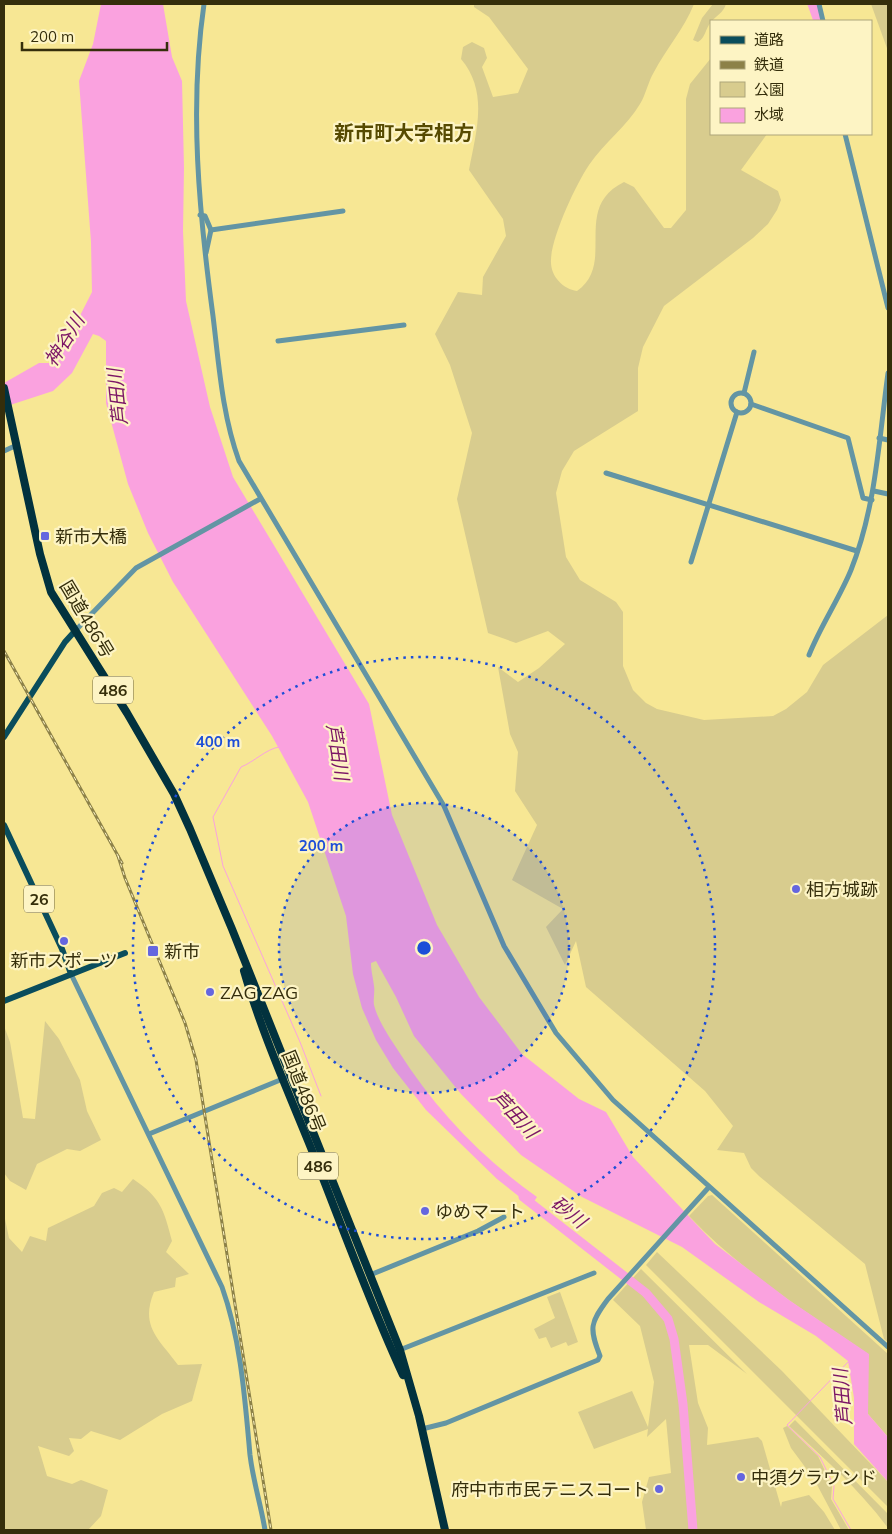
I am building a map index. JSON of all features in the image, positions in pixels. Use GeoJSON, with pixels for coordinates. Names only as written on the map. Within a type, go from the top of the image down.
{"type":"FeatureCollection","features":[{"type":"Feature","properties":{"kind":"highway","name":"国道486号"},"geometry":{"type":"LineString","coordinates":[[4,388],[45,574],[51,592],[127,713],[174,794],[232,929],[287,1077],[415,1399],[445,1530]]}},
{"type":"Feature","properties":{"kind":"highway","name":"国道486号"},"geometry":{"type":"LineString","coordinates":[[287,1077],[370,1274],[396,1352]]}},
{"type":"Feature","properties":{"kind":"main road"},"geometry":{"type":"LineString","coordinates":[[4,737],[55,657],[75,631]]}},
{"type":"Feature","properties":{"kind":"main road","name":"26"},"geometry":{"type":"LineString","coordinates":[[4,825],[62,949],[71,974]]}},
{"type":"Feature","properties":{"kind":"main road"},"geometry":{"type":"LineString","coordinates":[[4,1001],[125,953]]}},
{"type":"Feature","properties":{"kind":"street"},"geometry":{"type":"LineString","coordinates":[[204,4],[196,97],[196,157],[200,215],[224,407],[239,461],[444,806],[492,920],[539,1007],[565,1045],[613,1100],[708,1189],[888,1347]]}},
{"type":"Feature","properties":{"kind":"street"},"geometry":{"type":"LineString","coordinates":[[819,4],[823,20]]}},
{"type":"Feature","properties":{"kind":"street"},"geometry":{"type":"LineString","coordinates":[[845,135],[888,308]]}},
{"type":"Feature","properties":{"kind":"street"},"geometry":{"type":"LineString","coordinates":[[211,230],[344,212]]}},
{"type":"Feature","properties":{"kind":"street"},"geometry":{"type":"LineString","coordinates":[[200,215],[205,216],[211,230],[208,251],[205,254]]}},
{"type":"Feature","properties":{"kind":"street"},"geometry":{"type":"LineString","coordinates":[[278,341],[404,325]]}},
{"type":"Feature","properties":{"kind":"street"},"geometry":{"type":"LineString","coordinates":[[744,393],[754,352]]}},
{"type":"Feature","properties":{"kind":"street"},"geometry":{"type":"LineString","coordinates":[[809,655],[845,583],[857,551],[872,500],[888,373]]}},
{"type":"Feature","properties":{"kind":"street"},"geometry":{"type":"LineString","coordinates":[[737,393],[744,393],[749,396],[751,404],[746,412],[737,412],[731,404],[732,398],[737,393]]}},
{"type":"Feature","properties":{"kind":"street"},"geometry":{"type":"LineString","coordinates":[[751,404],[848,438],[863,498],[872,500]]}},
{"type":"Feature","properties":{"kind":"street"},"geometry":{"type":"LineString","coordinates":[[691,562],[737,412]]}},
{"type":"Feature","properties":{"kind":"street"},"geometry":{"type":"LineString","coordinates":[[879,438],[888,440]]}},
{"type":"Feature","properties":{"kind":"street"},"geometry":{"type":"LineString","coordinates":[[4,451],[16,445]]}},
{"type":"Feature","properties":{"kind":"street"},"geometry":{"type":"LineString","coordinates":[[606,473],[709,503],[857,551]]}},
{"type":"Feature","properties":{"kind":"street"},"geometry":{"type":"LineString","coordinates":[[874,490],[888,494]]}},
{"type":"Feature","properties":{"kind":"street"},"geometry":{"type":"LineString","coordinates":[[75,631],[136,568],[260,499]]}},
{"type":"Feature","properties":{"kind":"street"},"geometry":{"type":"LineString","coordinates":[[71,974],[222,1287],[231,1311],[249,1423],[252,1468],[265,1530]]}},
{"type":"Feature","properties":{"kind":"street"},"geometry":{"type":"LineString","coordinates":[[149,1134],[287,1077]]}},
{"type":"Feature","properties":{"kind":"street"},"geometry":{"type":"LineString","coordinates":[[422,1429],[446,1423],[598,1360],[600,1356],[592,1328],[595,1317],[708,1189]]}},
{"type":"Feature","properties":{"kind":"street"},"geometry":{"type":"LineString","coordinates":[[370,1274],[463,1238],[504,1217]]}},
{"type":"Feature","properties":{"kind":"street"},"geometry":{"type":"LineString","coordinates":[[396,1352],[594,1273]]}},
{"type":"Feature","properties":{"kind":"green space"},"geometry":{"type":"Polygon","coordinates":[[[474,4],[694,4],[652,76],[635,112],[589,165],[571,198],[555,239],[551,260],[555,276],[567,288],[577,291],[588,279],[594,266],[596,221],[600,206],[608,193],[624,182],[634,187],[664,228],[671,228],[686,210],[686,99],[690,84],[710,59],[710,135],[766,135],[741,170],[778,191],[781,200],[777,210],[768,224],[753,238],[664,306],[643,347],[638,368],[638,411],[574,451],[562,471],[556,493],[566,557],[580,580],[616,602],[623,612],[623,666],[633,690],[646,703],[657,709],[704,720],[773,716],[786,709],[807,692],[823,665],[888,615],[888,1342],[884,1339],[865,1264],[759,1176],[751,1168],[744,1153],[717,1150],[733,1126],[705,1091],[586,987],[576,941],[565,965],[546,927],[563,909],[512,880],[537,825],[515,791],[518,752],[510,734],[498,667],[518,682],[539,668],[565,644],[548,631],[516,643],[488,633],[457,499],[472,433],[450,365],[435,334],[458,292],[482,295],[483,277],[506,236],[503,219],[469,170],[477,127],[478,99],[470,72],[461,59],[463,47],[472,42],[484,48],[487,58],[482,67],[493,97],[518,93],[528,69],[489,17],[474,7],[474,4]]]}},
{"type":"Feature","properties":{"kind":"green space"},"geometry":{"type":"Polygon","coordinates":[[[713,4],[726,4],[722,12],[713,20],[710,20],[704,35],[698,42],[693,40],[702,18],[713,4]]]}},
{"type":"Feature","properties":{"kind":"green space"},"geometry":{"type":"Polygon","coordinates":[[[871,4],[888,4],[888,51],[871,4]]]}},
{"type":"Feature","properties":{"kind":"green space"},"geometry":{"type":"Polygon","coordinates":[[[45,1021],[59,1039],[80,1080],[87,1111],[101,1140],[80,1151],[67,1149],[37,1164],[26,1190],[10,1181],[4,1173],[4,1026],[10,1042],[23,1118],[35,1119],[45,1021]]]}},
{"type":"Feature","properties":{"kind":"green space"},"geometry":{"type":"Polygon","coordinates":[[[133,1179],[156,1199],[164,1213],[172,1241],[166,1252],[189,1274],[176,1278],[175,1287],[154,1292],[149,1314],[153,1331],[178,1365],[202,1364],[192,1401],[162,1414],[120,1440],[91,1431],[81,1439],[69,1438],[74,1451],[69,1456],[38,1446],[47,1476],[72,1484],[81,1480],[108,1490],[101,1516],[88,1530],[4,1530],[4,1214],[9,1238],[22,1252],[30,1236],[46,1241],[48,1228],[94,1206],[102,1193],[114,1188],[122,1192],[133,1179]]]}},
{"type":"Feature","properties":{"kind":"green space"},"geometry":{"type":"Polygon","coordinates":[[[712,1195],[888,1354],[888,1437],[868,1414],[868,1354],[752,1273],[689,1216],[708,1196],[712,1195]]]}},
{"type":"Feature","properties":{"kind":"green space"},"geometry":{"type":"Polygon","coordinates":[[[657,1252],[782,1371],[888,1482],[888,1507],[646,1265],[657,1252]]]}},
{"type":"Feature","properties":{"kind":"green space"},"geometry":{"type":"Polygon","coordinates":[[[641,1269],[747,1374],[708,1345],[689,1345],[698,1403],[708,1428],[707,1445],[758,1437],[762,1441],[781,1507],[782,1502],[809,1495],[824,1512],[835,1530],[646,1530],[642,1502],[649,1477],[671,1473],[666,1419],[647,1437],[648,1429],[594,1449],[578,1412],[632,1391],[648,1427],[654,1382],[640,1326],[613,1300],[641,1269]]]}},
{"type":"Feature","properties":{"kind":"green space"},"geometry":{"type":"Polygon","coordinates":[[[560,1292],[578,1342],[568,1346],[566,1342],[551,1348],[546,1337],[539,1339],[534,1329],[555,1318],[547,1297],[560,1292]]]}},
{"type":"Feature","properties":{"kind":"green space"},"geometry":{"type":"Polygon","coordinates":[[[795,1420],[888,1514],[888,1528],[854,1487],[789,1426],[795,1420]]]}},
{"type":"Feature","properties":{"kind":"green space"},"geometry":{"type":"Polygon","coordinates":[[[787,1426],[818,1456],[832,1486],[831,1499],[849,1530],[841,1530],[814,1479],[791,1448],[783,1428],[787,1426]]]}},
{"type":"Feature","properties":{"kind":"water","name":"芦田川"},"geometry":{"type":"Polygon","coordinates":[[[101,4],[163,4],[172,57],[182,81],[183,231],[186,301],[210,407],[233,477],[369,704],[392,815],[437,925],[479,997],[522,1054],[579,1099],[606,1112],[633,1157],[715,1244],[789,1300],[869,1354],[868,1414],[888,1437],[888,1482],[854,1444],[854,1398],[848,1361],[816,1336],[759,1302],[682,1247],[582,1197],[521,1155],[461,1094],[414,1036],[396,997],[376,961],[371,963],[374,1005],[381,1023],[392,1041],[413,1073],[444,1113],[497,1166],[537,1197],[531,1206],[497,1179],[426,1110],[393,1068],[376,1040],[362,1008],[353,974],[346,916],[308,802],[272,736],[173,582],[148,533],[128,484],[106,403],[106,341],[93,334],[72,373],[53,391],[4,407],[4,383],[39,363],[56,363],[92,292],[91,242],[79,81],[93,44],[101,4]]]}},
{"type":"Feature","properties":{"kind":"waterway"},"geometry":{"type":"LineString","coordinates":[[812,4],[817,18]]}},
{"type":"Feature","properties":{"kind":"waterway"},"geometry":{"type":"LineString","coordinates":[[279,747],[269,750],[241,767],[213,817],[223,866],[300,1042],[321,1096]]}},
{"type":"Feature","properties":{"kind":"waterway","name":"砂川"},"geometry":{"type":"LineString","coordinates":[[523,1197],[646,1293],[668,1319],[674,1339],[683,1404],[693,1530]]}},
{"type":"Feature","properties":{"kind":"waterway","name":"芦田川"},"geometry":{"type":"LineString","coordinates":[[849,1361],[787,1425],[820,1457],[834,1486],[833,1499],[851,1530]]}},
{"type":"Feature","properties":{"kind":"railway"},"geometry":{"type":"LineString","coordinates":[[4,651],[122,863]]}},
{"type":"Feature","properties":{"kind":"railway"},"geometry":{"type":"LineString","coordinates":[[118,856],[125,878],[185,1023],[196,1060],[271,1530]]}},
{"type":"Feature","properties":{"kind":"place","name":"新市大橋"},"geometry":{"type":"Point","coordinates":[45,536]}},
{"type":"Feature","properties":{"kind":"place","name":"相方城跡"},"geometry":{"type":"Point","coordinates":[796,889]}},
{"type":"Feature","properties":{"kind":"place","name":"新市スポーツ"},"geometry":{"type":"Point","coordinates":[64,941]}},
{"type":"Feature","properties":{"kind":"place","name":"新市"},"geometry":{"type":"Point","coordinates":[153,951]}},
{"type":"Feature","properties":{"kind":"place","name":"ZAG ZAG"},"geometry":{"type":"Point","coordinates":[210,992]}},
{"type":"Feature","properties":{"kind":"place","name":"ゆめマート"},"geometry":{"type":"Point","coordinates":[425,1211]}},
{"type":"Feature","properties":{"kind":"place","name":"中須グラウンド"},"geometry":{"type":"Point","coordinates":[741,1477]}},
{"type":"Feature","properties":{"kind":"place","name":"府中市市民テニスコート"},"geometry":{"type":"Point","coordinates":[659,1489]}},
{"type":"Feature","properties":{"kind":"district","name":"新市町大字相方"},"geometry":{"type":"Point","coordinates":[404,132]}},
{"type":"Feature","properties":{"kind":"water label","name":"神谷川"},"geometry":{"type":"Point","coordinates":[64,340]}}]}
